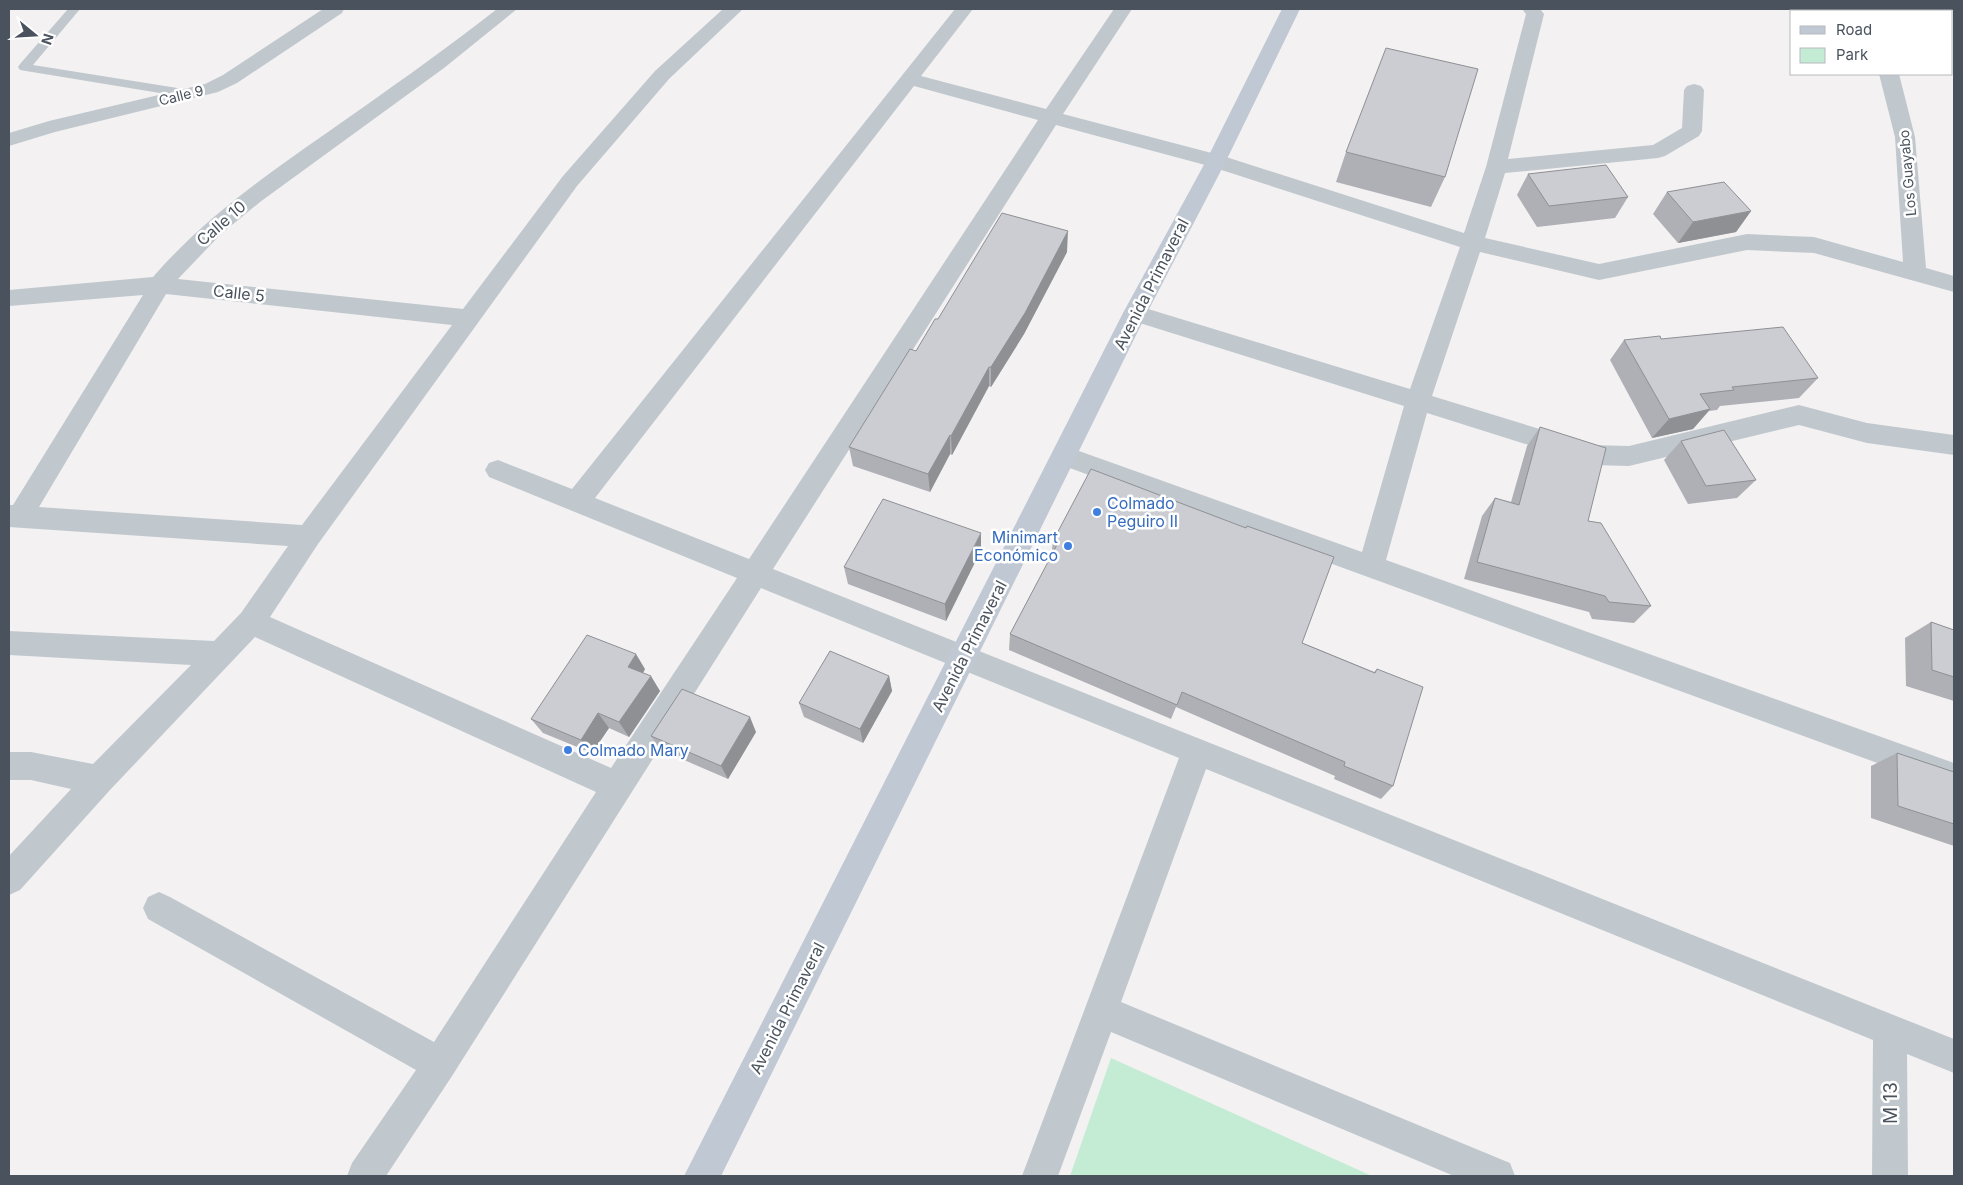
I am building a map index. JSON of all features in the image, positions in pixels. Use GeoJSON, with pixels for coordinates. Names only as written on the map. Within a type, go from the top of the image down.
{"type":"FeatureCollection","features":[{"type":"Feature","properties":{"kind":"street","name":"Calle 9"},"geometry":{"type":"LineString","coordinates":[[9,140],[57,124],[190,94],[230,80],[335,9]]}},
{"type":"Feature","properties":{"kind":"street","name":"Calle 10"},"geometry":{"type":"LineString","coordinates":[[14,516],[160,285],[176,263],[233,209],[464,45],[508,9]]}},
{"type":"Feature","properties":{"kind":"street"},"geometry":{"type":"LineString","coordinates":[[9,879],[99,780],[252,622],[309,536],[570,181],[662,75],[734,9]]}},
{"type":"Feature","properties":{"kind":"street"},"geometry":{"type":"LineString","coordinates":[[577,501],[964,9]]}},
{"type":"Feature","properties":{"kind":"street"},"geometry":{"type":"LineString","coordinates":[[365,1176],[440,1064],[617,786],[1051,116],[1123,9]]}},
{"type":"Feature","properties":{"kind":"street","name":"Avenida Primaveral"},"geometry":{"type":"LineString","coordinates":[[702,1176],[1065,456],[1135,313],[1216,161],[1291,9]]}},
{"type":"Feature","properties":{"kind":"street"},"geometry":{"type":"LineString","coordinates":[[1372,567],[1418,401],[1496,167],[1535,14],[1531,9]]}},
{"type":"Feature","properties":{"kind":"street","name":"Los Guayabo"},"geometry":{"type":"LineString","coordinates":[[1889,75],[1900,111],[1904,137],[1915,273]]}},
{"type":"Feature","properties":{"kind":"street"},"geometry":{"type":"LineString","coordinates":[[908,79],[1216,161],[1472,242],[1599,272],[1747,242],[1814,245],[1954,284]]}},
{"type":"Feature","properties":{"kind":"street"},"geometry":{"type":"LineString","coordinates":[[1496,167],[1658,151],[1692,131],[1694,90]]}},
{"type":"Feature","properties":{"kind":"street","name":"Calle 5"},"geometry":{"type":"LineString","coordinates":[[9,298],[160,285],[469,318]]}},
{"type":"Feature","properties":{"kind":"street"},"geometry":{"type":"LineString","coordinates":[[1135,313],[1592,455],[1629,456],[1799,415],[1867,433],[1954,445]]}},
{"type":"Feature","properties":{"kind":"street"},"geometry":{"type":"LineString","coordinates":[[1065,456],[1954,777]]}},
{"type":"Feature","properties":{"kind":"street"},"geometry":{"type":"LineString","coordinates":[[498,470],[1954,1056]]}},
{"type":"Feature","properties":{"kind":"street"},"geometry":{"type":"LineString","coordinates":[[14,516],[309,536]]}},
{"type":"Feature","properties":{"kind":"street"},"geometry":{"type":"LineString","coordinates":[[252,622],[617,786]]}},
{"type":"Feature","properties":{"kind":"street"},"geometry":{"type":"LineString","coordinates":[[9,643],[221,654]]}},
{"type":"Feature","properties":{"kind":"street"},"geometry":{"type":"LineString","coordinates":[[1040,1176],[1197,751]]}},
{"type":"Feature","properties":{"kind":"street"},"geometry":{"type":"LineString","coordinates":[[9,766],[31,766],[99,780]]}},
{"type":"Feature","properties":{"kind":"street"},"geometry":{"type":"LineString","coordinates":[[159,908],[440,1064]]}},
{"type":"Feature","properties":{"kind":"street"},"geometry":{"type":"LineString","coordinates":[[1100,1010],[1498,1176]]}},
{"type":"Feature","properties":{"kind":"street","name":"M 13"},"geometry":{"type":"LineString","coordinates":[[1890,1030],[1890,1176]]}},
{"type":"Feature","properties":{"kind":"lane"},"geometry":{"type":"LineString","coordinates":[[24,67],[74,9]]}},
{"type":"Feature","properties":{"kind":"lane"},"geometry":{"type":"LineString","coordinates":[[9,66],[190,94]]}},
{"type":"Feature","properties":{"kind":"green space"},"geometry":{"type":"Polygon","coordinates":[[[1111,1058],[1372,1176],[1070,1176],[1111,1058]]]}},
{"type":"Feature","properties":{"kind":"building"},"geometry":{"type":"Polygon","coordinates":[[[1386,48],[1478,69],[1445,177],[1346,152],[1386,48]]]}},
{"type":"Feature","properties":{"kind":"building"},"geometry":{"type":"Polygon","coordinates":[[[1606,165],[1628,197],[1549,206],[1528,174],[1606,165]]]}},
{"type":"Feature","properties":{"kind":"building"},"geometry":{"type":"Polygon","coordinates":[[[1724,182],[1751,211],[1693,222],[1667,192],[1724,182]]]}},
{"type":"Feature","properties":{"kind":"building"},"geometry":{"type":"Polygon","coordinates":[[[1002,213],[1068,231],[1025,313],[991,367],[989,367],[928,474],[849,447],[910,349],[916,351],[935,319],[938,319],[1002,213]]]}},
{"type":"Feature","properties":{"kind":"building"},"geometry":{"type":"Polygon","coordinates":[[[1783,327],[1818,378],[1732,387],[1734,390],[1700,394],[1710,409],[1669,419],[1624,340],[1660,336],[1661,339],[1783,327]]]}},
{"type":"Feature","properties":{"kind":"building"},"geometry":{"type":"Polygon","coordinates":[[[1540,427],[1606,448],[1588,521],[1601,523],[1651,606],[1609,602],[1605,596],[1477,562],[1495,498],[1519,505],[1540,427]]]}},
{"type":"Feature","properties":{"kind":"building"},"geometry":{"type":"Polygon","coordinates":[[[1724,430],[1756,480],[1706,486],[1681,441],[1724,430]]]}},
{"type":"Feature","properties":{"kind":"building"},"geometry":{"type":"Polygon","coordinates":[[[1091,469],[1246,528],[1247,526],[1334,557],[1302,643],[1375,673],[1377,669],[1423,687],[1393,786],[1344,766],[1345,762],[1182,692],[1177,705],[1010,634],[1058,543],[1053,541],[1091,469]]]}},
{"type":"Feature","properties":{"kind":"building"},"geometry":{"type":"Polygon","coordinates":[[[883,499],[981,533],[945,604],[844,567],[883,499]]]}},
{"type":"Feature","properties":{"kind":"building"},"geometry":{"type":"Polygon","coordinates":[[[1931,622],[1954,630],[1954,677],[1932,670],[1931,622]]]}},
{"type":"Feature","properties":{"kind":"building"},"geometry":{"type":"Polygon","coordinates":[[[587,635],[636,654],[628,667],[651,676],[619,722],[598,713],[581,740],[531,719],[587,635]]]}},
{"type":"Feature","properties":{"kind":"building"},"geometry":{"type":"Polygon","coordinates":[[[830,651],[889,676],[860,729],[799,703],[830,651]]]}},
{"type":"Feature","properties":{"kind":"building"},"geometry":{"type":"Polygon","coordinates":[[[682,689],[750,717],[721,766],[651,736],[682,689]]]}},
{"type":"Feature","properties":{"kind":"building"},"geometry":{"type":"Polygon","coordinates":[[[1897,753],[1954,772],[1954,824],[1898,806],[1897,753]]]}},
{"type":"Feature","properties":{"kind":"place","name":"Colmado Peguiro II"},"geometry":{"type":"Point","coordinates":[1097,512]}},
{"type":"Feature","properties":{"kind":"place","name":"Minimart Económico"},"geometry":{"type":"Point","coordinates":[1068,546]}},
{"type":"Feature","properties":{"kind":"place","name":"Colmado Mary"},"geometry":{"type":"Point","coordinates":[568,750]}}]}
